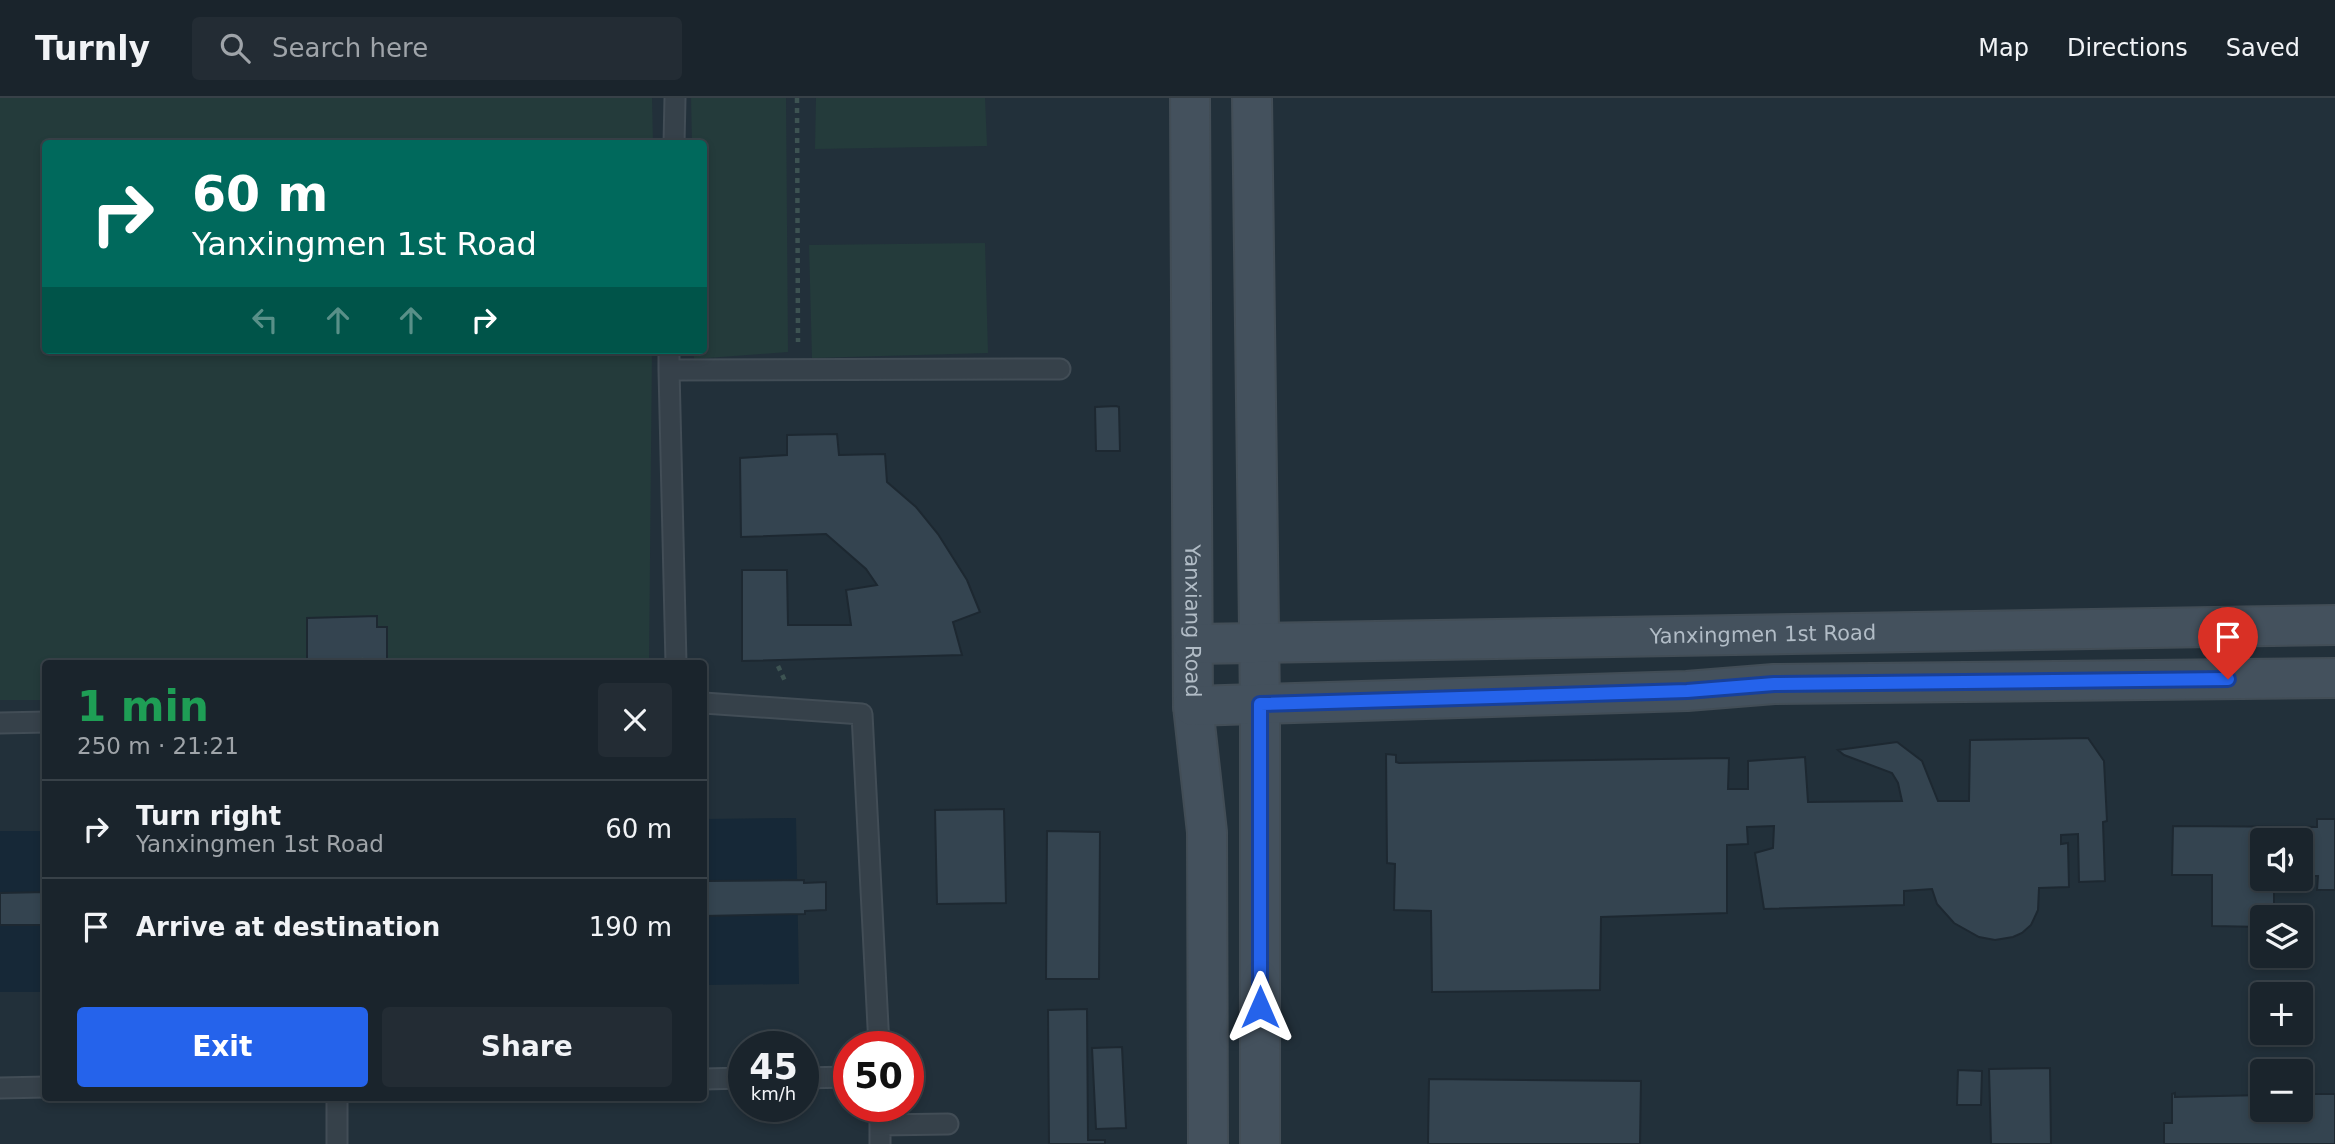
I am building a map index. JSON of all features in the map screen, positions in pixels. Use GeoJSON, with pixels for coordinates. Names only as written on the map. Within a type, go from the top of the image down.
{"type":"FeatureCollection","features":[{"type":"Feature","properties":{"kind":"street","name":"Yanxiang Road"},"geometry":{"type":"LineString","coordinates":[[1190,98],[1193,706],[1207,832],[1208,1144]]}},
{"type":"Feature","properties":{"kind":"street"},"geometry":{"type":"LineString","coordinates":[[1252,98],[1260,704],[1260,1144]]}},
{"type":"Feature","properties":{"kind":"street","name":"Yanxingmen 1st Road"},"geometry":{"type":"LineString","coordinates":[[1193,644],[2335,625]]}},
{"type":"Feature","properties":{"kind":"street"},"geometry":{"type":"LineString","coordinates":[[1193,706],[1687,691],[1774,684],[2335,678]]}},
{"type":"Feature","properties":{"kind":"lane"},"geometry":{"type":"LineString","coordinates":[[674,140],[675,98]]}},
{"type":"Feature","properties":{"kind":"lane"},"geometry":{"type":"LineString","coordinates":[[670,354],[676,660]]}},
{"type":"Feature","properties":{"kind":"lane"},"geometry":{"type":"LineString","coordinates":[[669,370],[1060,369]]}},
{"type":"Feature","properties":{"kind":"lane"},"geometry":{"type":"LineString","coordinates":[[707,703],[862,714],[878,1031]]}},
{"type":"Feature","properties":{"kind":"lane"},"geometry":{"type":"LineString","coordinates":[[0,723],[42,722]]}},
{"type":"Feature","properties":{"kind":"lane"},"geometry":{"type":"LineString","coordinates":[[707,1079],[728,1078]]}},
{"type":"Feature","properties":{"kind":"lane"},"geometry":{"type":"LineString","coordinates":[[0,1088],[42,1087]]}},
{"type":"Feature","properties":{"kind":"lane"},"geometry":{"type":"LineString","coordinates":[[337,1101],[337,1144]]}},
{"type":"Feature","properties":{"kind":"lane"},"geometry":{"type":"LineString","coordinates":[[880,1125],[947,1124]]}},
{"type":"Feature","properties":{"kind":"path"},"geometry":{"type":"LineString","coordinates":[[797,98],[798,370]]}},
{"type":"Feature","properties":{"kind":"green space"},"geometry":{"type":"Polygon","coordinates":[[[0,98],[652,98],[653,140],[42,140],[42,354],[652,354],[649,660],[42,660],[42,700],[0,700],[0,98]]]}},
{"type":"Feature","properties":{"kind":"green space"},"geometry":{"type":"Polygon","coordinates":[[[691,98],[786,98],[788,352],[694,359],[694,354],[707,354],[707,140],[692,140],[691,98]]]}},
{"type":"Feature","properties":{"kind":"green space"},"geometry":{"type":"Polygon","coordinates":[[[816,98],[985,98],[987,146],[815,149],[816,98]]]}},
{"type":"Feature","properties":{"kind":"green space"},"geometry":{"type":"Polygon","coordinates":[[[985,243],[988,353],[812,358],[809,245],[985,243]]]}},
{"type":"Feature","properties":{"kind":"water"},"geometry":{"type":"Polygon","coordinates":[[[796,818],[799,984],[707,985],[707,819],[796,818]]]}},
{"type":"Feature","properties":{"kind":"water"},"geometry":{"type":"Polygon","coordinates":[[[0,831],[42,831],[42,992],[0,992],[0,831]]]}},
{"type":"Feature","properties":{"kind":"building"},"geometry":{"type":"Polygon","coordinates":[[[1095,407],[1119,407],[1120,451],[1096,451],[1095,407]]]}},
{"type":"Feature","properties":{"kind":"building"},"geometry":{"type":"Polygon","coordinates":[[[837,434],[839,455],[885,454],[887,482],[916,507],[938,534],[967,580],[980,612],[953,622],[962,655],[742,661],[742,570],[787,570],[788,625],[851,625],[846,590],[877,585],[866,569],[826,534],[741,537],[740,458],[787,455],[787,435],[837,434]]]}},
{"type":"Feature","properties":{"kind":"building"},"geometry":{"type":"Polygon","coordinates":[[[377,616],[377,627],[387,627],[387,660],[307,659],[307,618],[377,616]]]}},
{"type":"Feature","properties":{"kind":"building"},"geometry":{"type":"Polygon","coordinates":[[[2088,738],[2104,761],[2107,821],[2103,822],[2105,881],[2079,882],[2078,834],[2061,835],[2061,844],[2068,843],[2069,887],[2039,888],[2038,910],[2031,925],[2013,937],[1995,940],[1979,937],[1954,923],[1937,904],[1932,889],[1904,891],[1904,905],[1764,909],[1755,853],[1773,848],[1774,826],[1747,827],[1748,844],[1727,845],[1727,913],[1601,917],[1600,990],[1432,992],[1431,911],[1394,910],[1395,864],[1387,863],[1386,754],[1396,755],[1396,762],[1399,763],[1729,758],[1728,789],[1748,789],[1748,761],[1805,757],[1808,802],[1902,801],[1898,783],[1892,773],[1844,755],[1838,750],[1897,742],[1922,761],[1938,801],[1969,801],[1970,740],[2088,738]]]}},
{"type":"Feature","properties":{"kind":"building"},"geometry":{"type":"Polygon","coordinates":[[[1004,809],[1006,903],[937,904],[935,810],[1004,809]]]}},
{"type":"Feature","properties":{"kind":"building"},"geometry":{"type":"Polygon","coordinates":[[[2317,819],[2335,819],[2335,890],[2317,890],[2318,876],[2313,876],[2313,828],[2250,828],[2250,891],[2274,891],[2274,905],[2250,905],[2250,927],[2212,926],[2212,875],[2172,875],[2173,826],[2317,827],[2317,819]]]}},
{"type":"Feature","properties":{"kind":"building"},"geometry":{"type":"Polygon","coordinates":[[[1047,831],[1100,832],[1099,979],[1046,979],[1047,831]]]}},
{"type":"Feature","properties":{"kind":"building"},"geometry":{"type":"Polygon","coordinates":[[[707,881],[826,882],[826,910],[805,911],[805,914],[707,916],[707,881]]]}},
{"type":"Feature","properties":{"kind":"building"},"geometry":{"type":"Polygon","coordinates":[[[42,892],[42,925],[0,925],[0,893],[42,892]]]}},
{"type":"Feature","properties":{"kind":"building"},"geometry":{"type":"Polygon","coordinates":[[[1087,1009],[1088,1140],[1105,1140],[1105,1144],[1049,1144],[1048,1010],[1087,1009]]]}},
{"type":"Feature","properties":{"kind":"building"},"geometry":{"type":"Polygon","coordinates":[[[1122,1047],[1126,1128],[1096,1129],[1092,1048],[1122,1047]]]}},
{"type":"Feature","properties":{"kind":"building"},"geometry":{"type":"Polygon","coordinates":[[[2050,1068],[2051,1144],[1991,1144],[1989,1069],[2050,1068]]]}},
{"type":"Feature","properties":{"kind":"building"},"geometry":{"type":"Polygon","coordinates":[[[1958,1070],[1982,1071],[1981,1105],[1957,1105],[1958,1070]]]}},
{"type":"Feature","properties":{"kind":"building"},"geometry":{"type":"Polygon","coordinates":[[[1429,1079],[1641,1081],[1640,1144],[1428,1144],[1429,1079]]]}},
{"type":"Feature","properties":{"kind":"building"},"geometry":{"type":"Polygon","coordinates":[[[2175,1093],[2175,1097],[2250,1095],[2250,1122],[2313,1122],[2313,1094],[2335,1094],[2335,1144],[2164,1144],[2164,1123],[2172,1123],[2172,1094],[2175,1093]]]}},
{"type":"Feature","properties":{"kind":"route"},"geometry":{"type":"LineString","coordinates":[[1260,1007],[1260,704],[1687,691],[1774,684],[2228,679]]}}]}
